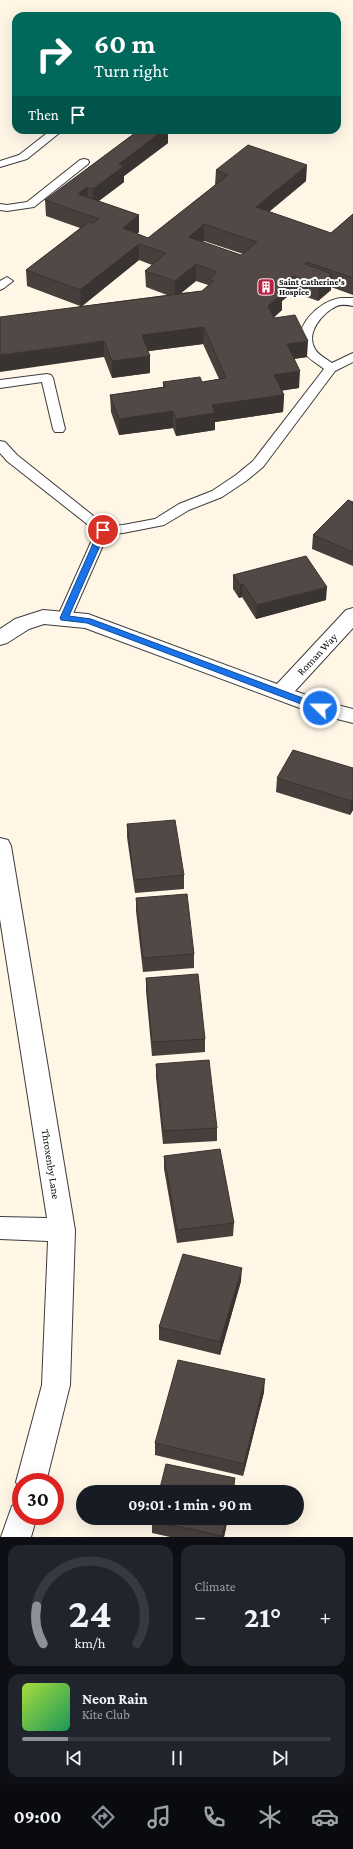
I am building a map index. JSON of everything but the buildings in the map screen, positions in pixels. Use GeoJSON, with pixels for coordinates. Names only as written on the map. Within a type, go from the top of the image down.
{"type":"FeatureCollection","features":[{"type":"Feature","properties":{"kind":"street","name":"Roman Way"},"geometry":{"type":"LineString","coordinates":[[281,693],[353,615]]}},
{"type":"Feature","properties":{"kind":"street"},"geometry":{"type":"LineString","coordinates":[[0,638],[22,624],[43,617],[88,620],[320,708],[353,716]]}},
{"type":"Feature","properties":{"kind":"street","name":"Throxenby Lane"},"geometry":{"type":"LineString","coordinates":[[0,846],[62,1230],[56,1385],[33,1473]]}},
{"type":"Feature","properties":{"kind":"street"},"geometry":{"type":"LineString","coordinates":[[0,1228],[62,1230]]}},
{"type":"Feature","properties":{"kind":"street"},"geometry":{"type":"LineString","coordinates":[[16,1537],[19,1525]]}},
{"type":"Feature","properties":{"kind":"lane"},"geometry":{"type":"LineString","coordinates":[[0,164],[23,157],[53,134]]}},
{"type":"Feature","properties":{"kind":"lane"},"geometry":{"type":"LineString","coordinates":[[0,207],[7,208],[30,204],[84,162]]}},
{"type":"Feature","properties":{"kind":"lane"},"geometry":{"type":"LineString","coordinates":[[331,368],[309,350],[305,339],[307,331],[316,317],[331,305],[338,302],[353,302]]}},
{"type":"Feature","properties":{"kind":"lane"},"geometry":{"type":"LineString","coordinates":[[0,445],[12,458],[103,530],[123,529],[159,522],[184,507],[217,494],[241,478],[258,464],[331,368],[353,357]]}},
{"type":"Feature","properties":{"kind":"lane"},"geometry":{"type":"LineString","coordinates":[[0,384],[47,378],[59,430]]}},
{"type":"Feature","properties":{"kind":"lane"},"geometry":{"type":"LineString","coordinates":[[64,618],[103,530]]}},
{"type":"Feature","properties":{"kind":"place","name":"Saint Catherine's Hospice"},"geometry":{"type":"Point","coordinates":[266,287]}},
{"type":"Feature","properties":{"kind":"route"},"geometry":{"type":"LineString","coordinates":[[103,530],[64,618],[88,620],[320,708]]}}]}
